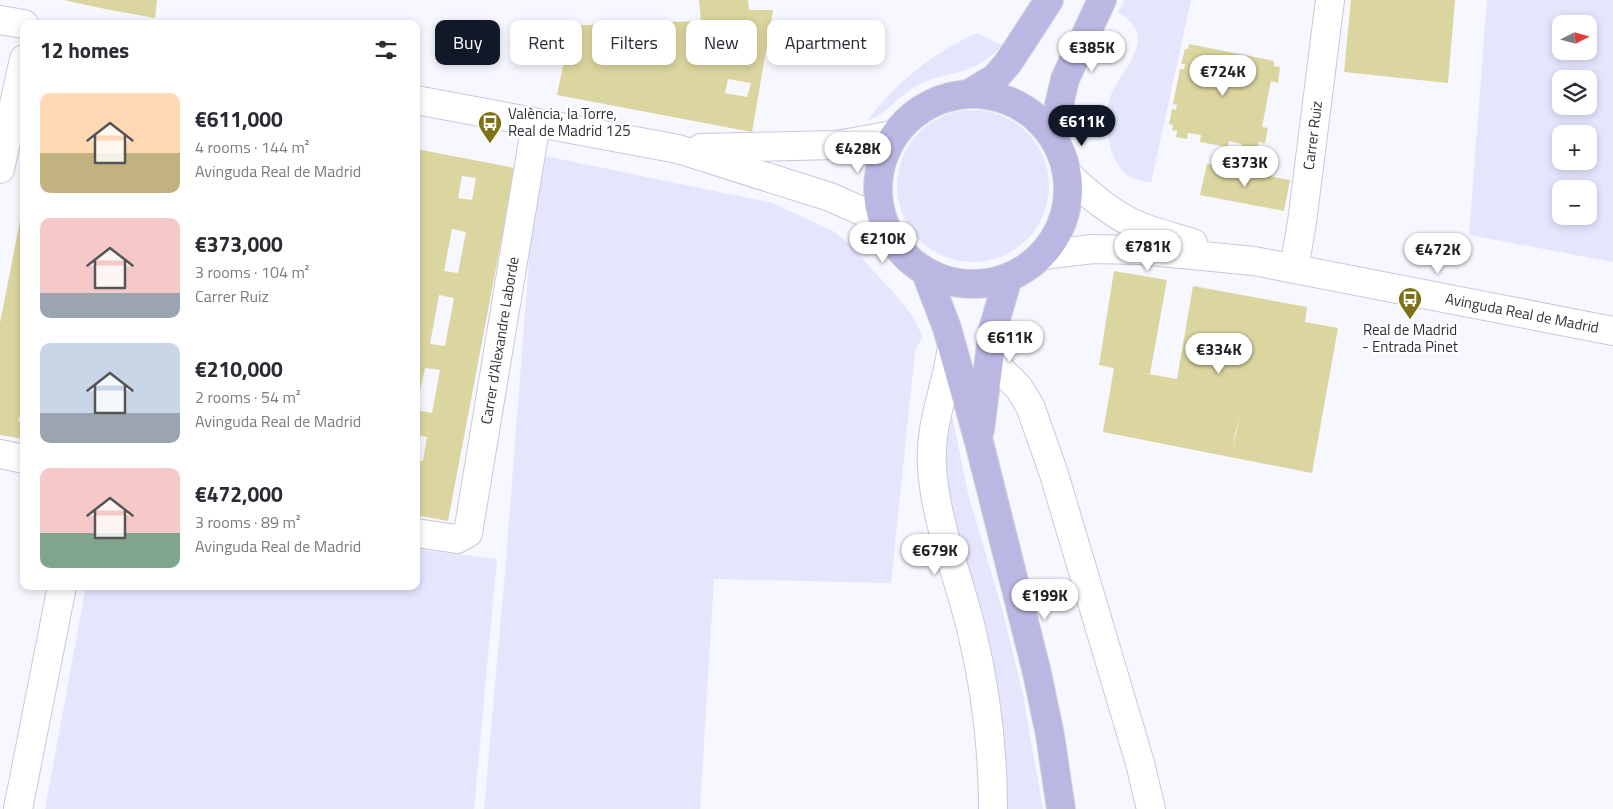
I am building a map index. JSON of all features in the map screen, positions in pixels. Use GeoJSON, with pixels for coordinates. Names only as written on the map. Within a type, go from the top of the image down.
{"type":"FeatureCollection","features":[{"type":"Feature","properties":{"kind":"main road"},"geometry":{"type":"LineString","coordinates":[[970,93],[995,78],[1008,63],[1049,0]]}},
{"type":"Feature","properties":{"kind":"main road"},"geometry":{"type":"LineString","coordinates":[[1052,136],[1065,79],[1102,0]]}},
{"type":"Feature","properties":{"kind":"main road"},"geometry":{"type":"LineString","coordinates":[[970,93],[1002,98],[1030,112],[1052,136],[1062,154],[1067,174],[1067,203],[1059,231],[1042,255],[1026,268],[1008,278],[980,285],[952,283],[926,273],[907,259],[892,241],[882,220],[877,191],[880,162],[893,135],[914,113],[940,98],[970,93]]}},
{"type":"Feature","properties":{"kind":"main road"},"geometry":{"type":"LineString","coordinates":[[926,273],[952,346],[979,442],[1050,735],[1061,809]]}},
{"type":"Feature","properties":{"kind":"main road"},"geometry":{"type":"LineString","coordinates":[[979,442],[993,329],[1008,278]]}},
{"type":"Feature","properties":{"kind":"street","name":"Carrer Ruiz"},"geometry":{"type":"LineString","coordinates":[[1294,269],[1302,222],[1330,0]]}},
{"type":"Feature","properties":{"kind":"street"},"geometry":{"type":"LineString","coordinates":[[0,20],[20,23]]}},
{"type":"Feature","properties":{"kind":"street"},"geometry":{"type":"LineString","coordinates":[[0,169],[20,78]]}},
{"type":"Feature","properties":{"kind":"street"},"geometry":{"type":"LineString","coordinates":[[420,101],[678,149],[830,197],[882,220]]}},
{"type":"Feature","properties":{"kind":"street","name":"Carrer d'Alexandre Laborde"},"geometry":{"type":"LineString","coordinates":[[420,534],[457,538],[468,533],[472,520],[536,123]]}},
{"type":"Feature","properties":{"kind":"street"},"geometry":{"type":"LineString","coordinates":[[678,149],[837,145],[893,135]]}},
{"type":"Feature","properties":{"kind":"street","name":"Avinguda Real de Madrid"},"geometry":{"type":"LineString","coordinates":[[1067,174],[1117,215],[1143,228],[1254,262]]}},
{"type":"Feature","properties":{"kind":"street","name":"Avinguda Real de Madrid"},"geometry":{"type":"LineString","coordinates":[[1042,255],[1093,249],[1140,250],[1254,262],[1613,331]]}},
{"type":"Feature","properties":{"kind":"street"},"geometry":{"type":"LineString","coordinates":[[952,346],[949,368],[939,398],[933,432],[932,466],[938,507],[971,628],[986,694],[993,760],[993,809]]}},
{"type":"Feature","properties":{"kind":"street"},"geometry":{"type":"LineString","coordinates":[[990,354],[997,366],[1019,388],[1030,406],[1054,474],[1075,550],[1140,763],[1151,809]]}},
{"type":"Feature","properties":{"kind":"street"},"geometry":{"type":"LineString","coordinates":[[0,454],[20,458]]}},
{"type":"Feature","properties":{"kind":"street"},"geometry":{"type":"LineString","coordinates":[[18,809],[61,590]]}},
{"type":"Feature","properties":{"kind":"shaded area"},"geometry":{"type":"Polygon","coordinates":[[[1124,0],[1191,0],[1151,183],[1129,176],[1122,171],[1113,154],[1107,133],[1106,123],[1110,97],[1132,58],[1138,42],[1135,28],[1118,12],[1124,0]]]}},
{"type":"Feature","properties":{"kind":"shaded area"},"geometry":{"type":"Polygon","coordinates":[[[1487,0],[1613,0],[1613,262],[1469,235],[1487,0]]]}},
{"type":"Feature","properties":{"kind":"shaded area"},"geometry":{"type":"Polygon","coordinates":[[[977,33],[1002,45],[992,55],[973,67],[920,84],[881,114],[867,121],[878,107],[916,70],[930,59],[977,33]]]}},
{"type":"Feature","properties":{"kind":"shaded area"},"geometry":{"type":"Polygon","coordinates":[[[973,110],[988,111],[1002,115],[1015,122],[1027,132],[1037,144],[1044,157],[1048,171],[1048,201],[1044,215],[1037,228],[1027,240],[1015,250],[1002,257],[988,261],[973,262],[958,261],[944,257],[931,250],[919,240],[909,228],[902,215],[898,201],[897,186],[898,171],[902,157],[909,144],[919,132],[931,122],[944,115],[958,111],[973,110]]]}},
{"type":"Feature","properties":{"kind":"shaded area"},"geometry":{"type":"Polygon","coordinates":[[[545,156],[773,203],[835,232],[849,244],[893,292],[912,315],[923,337],[916,348],[913,371],[891,583],[714,579],[700,809],[484,809],[506,561],[536,168],[545,156]]]}},
{"type":"Feature","properties":{"kind":"shaded area"},"geometry":{"type":"Polygon","coordinates":[[[948,395],[968,494],[1003,612],[1023,695],[1043,809],[1000,809],[942,470],[948,395]]]}},
{"type":"Feature","properties":{"kind":"shaded area"},"geometry":{"type":"Polygon","coordinates":[[[420,549],[497,559],[474,809],[45,809],[85,590],[420,590],[420,549]]]}},
{"type":"Feature","properties":{"kind":"building"},"geometry":{"type":"Polygon","coordinates":[[[64,0],[157,0],[155,18],[64,0]]]}},
{"type":"Feature","properties":{"kind":"building"},"geometry":{"type":"Polygon","coordinates":[[[699,0],[748,0],[749,10],[773,10],[771,20],[767,20],[767,45],[752,132],[557,95],[563,65],[582,65],[582,25],[592,25],[592,65],[676,65],[676,22],[686,22],[686,65],[757,65],[757,20],[701,20],[699,0]],[[728,79],[725,93],[747,97],[751,83],[728,79]]]}},
{"type":"Feature","properties":{"kind":"building"},"geometry":{"type":"Polygon","coordinates":[[[1351,0],[1455,0],[1448,83],[1344,72],[1351,0]]]}},
{"type":"Feature","properties":{"kind":"building"},"geometry":{"type":"Polygon","coordinates":[[[1189,44],[1274,61],[1274,66],[1280,67],[1278,83],[1271,81],[1262,127],[1268,128],[1265,143],[1258,142],[1258,146],[1253,146],[1251,152],[1241,150],[1242,144],[1229,141],[1228,147],[1200,142],[1201,135],[1188,133],[1187,139],[1176,137],[1177,131],[1172,130],[1173,125],[1169,124],[1172,109],[1176,110],[1177,105],[1173,104],[1180,69],[1184,69],[1185,64],[1181,64],[1185,49],[1188,49],[1189,44]]]}},
{"type":"Feature","properties":{"kind":"building"},"geometry":{"type":"Polygon","coordinates":[[[420,150],[515,168],[448,521],[420,516],[420,461],[423,461],[427,437],[420,436],[420,411],[432,413],[440,370],[425,368],[420,391],[420,150]],[[462,176],[458,198],[472,200],[476,178],[462,176]],[[452,229],[444,271],[458,273],[466,232],[452,229]],[[439,295],[430,344],[445,346],[454,298],[439,295]]]}},
{"type":"Feature","properties":{"kind":"building"},"geometry":{"type":"Polygon","coordinates":[[[1207,164],[1290,180],[1284,211],[1200,195],[1207,164]]]}},
{"type":"Feature","properties":{"kind":"building"},"geometry":{"type":"Polygon","coordinates":[[[20,220],[20,415],[18,421],[20,421],[20,438],[0,435],[0,323],[20,220]]]}},
{"type":"Feature","properties":{"kind":"building"},"geometry":{"type":"Polygon","coordinates":[[[1114,271],[1167,280],[1150,374],[1131,371],[1177,379],[1193,286],[1307,307],[1305,322],[1338,328],[1312,473],[1103,432],[1114,368],[1099,365],[1114,271]]]}},
{"type":"Feature","properties":{"kind":"place","name":"València, la Torre, Real de Madrid 125"},"geometry":{"type":"Point","coordinates":[490,144]}},
{"type":"Feature","properties":{"kind":"place","name":"Real de Madrid - Entrada Pinet"},"geometry":{"type":"Point","coordinates":[1410,320]}}]}
